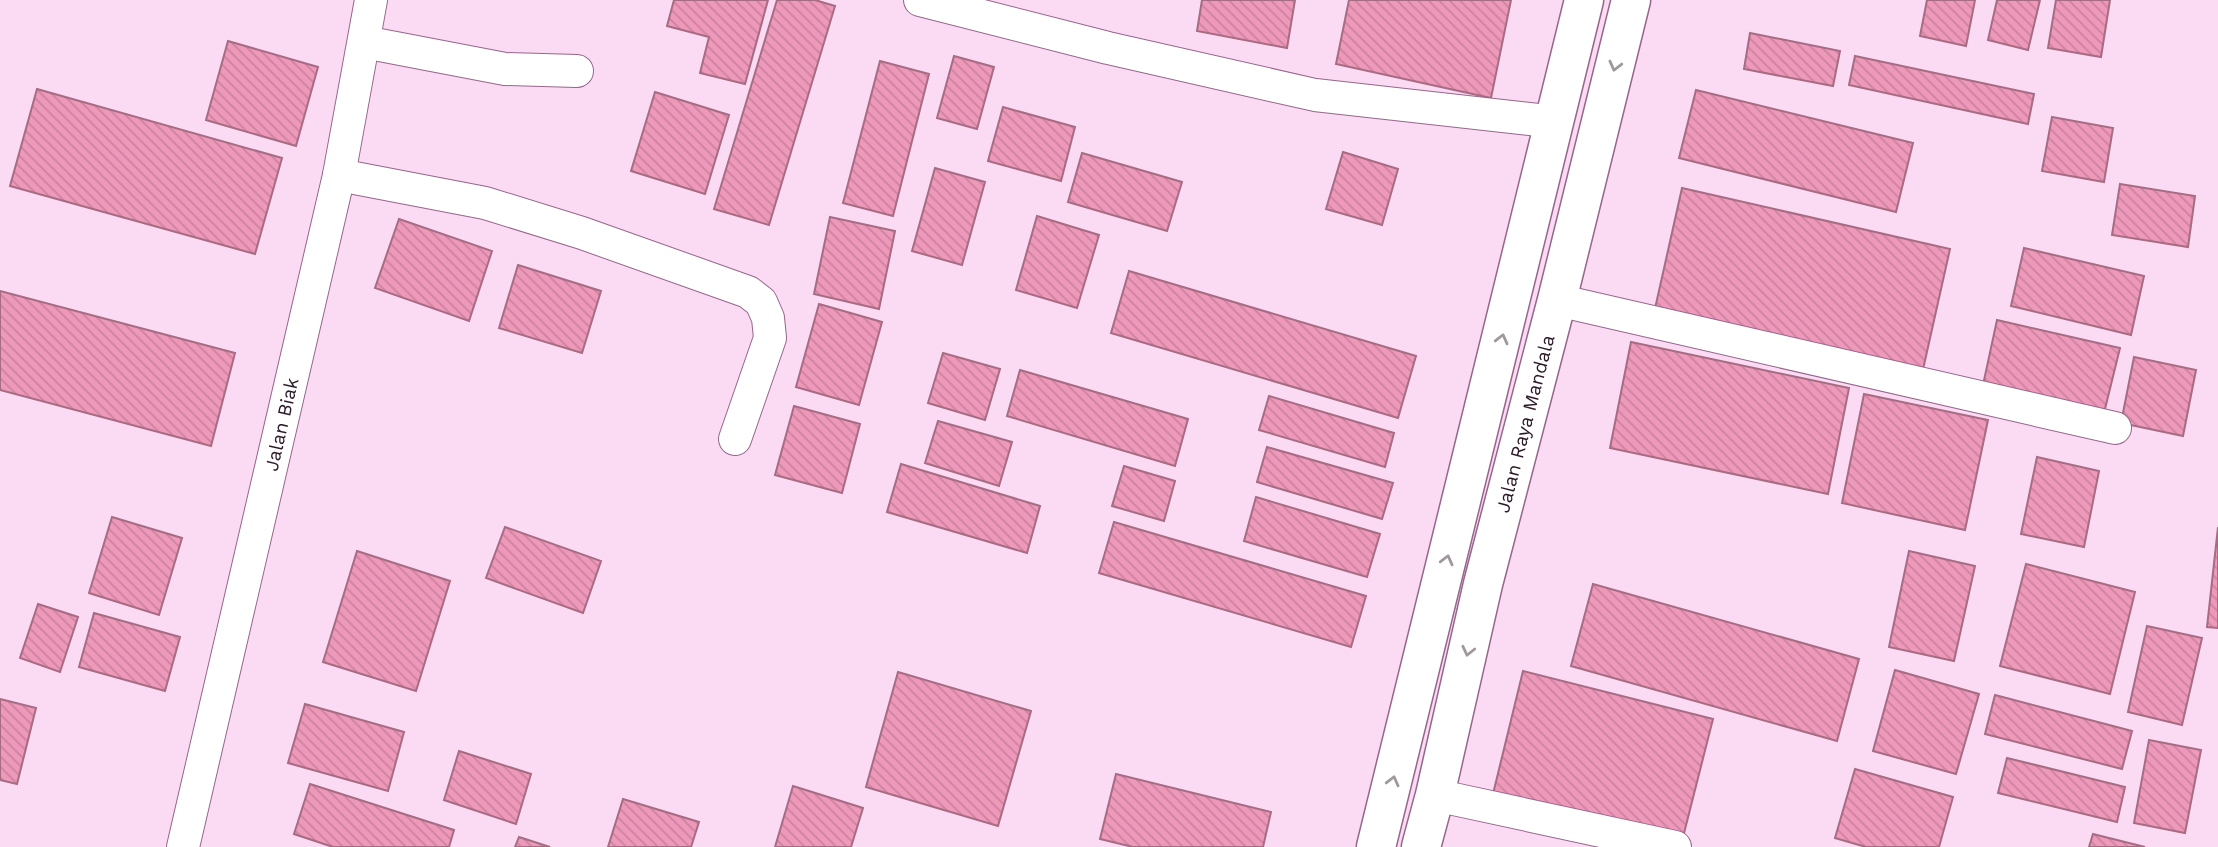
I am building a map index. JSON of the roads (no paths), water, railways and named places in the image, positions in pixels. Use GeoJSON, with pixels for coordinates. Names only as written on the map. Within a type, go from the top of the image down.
{"type":"FeatureCollection","features":[{"type":"Feature","properties":{"kind":"highway"},"geometry":{"type":"LineString","coordinates":[[1376,847],[1584,0]]}},
{"type":"Feature","properties":{"kind":"highway","name":"Jalan Raya Mandala"},"geometry":{"type":"LineString","coordinates":[[1421,847],[1483,584],[1631,0]]}},
{"type":"Feature","properties":{"kind":"street","name":"Jalan Biak"},"geometry":{"type":"LineString","coordinates":[[183,847],[340,175],[372,0]]}},
{"type":"Feature","properties":{"kind":"street"},"geometry":{"type":"LineString","coordinates":[[920,0],[1108,48],[1315,95],[1556,122]]}},
{"type":"Feature","properties":{"kind":"street"},"geometry":{"type":"LineString","coordinates":[[364,42],[505,69],[576,71]]}},
{"type":"Feature","properties":{"kind":"street"},"geometry":{"type":"LineString","coordinates":[[340,175],[485,204],[582,233],[748,292],[761,302],[768,318],[770,338],[735,439]]}},
{"type":"Feature","properties":{"kind":"street"},"geometry":{"type":"LineString","coordinates":[[1557,300],[2115,428]]}},
{"type":"Feature","properties":{"kind":"street"},"geometry":{"type":"LineString","coordinates":[[1435,795],[1675,847]]}}]}
